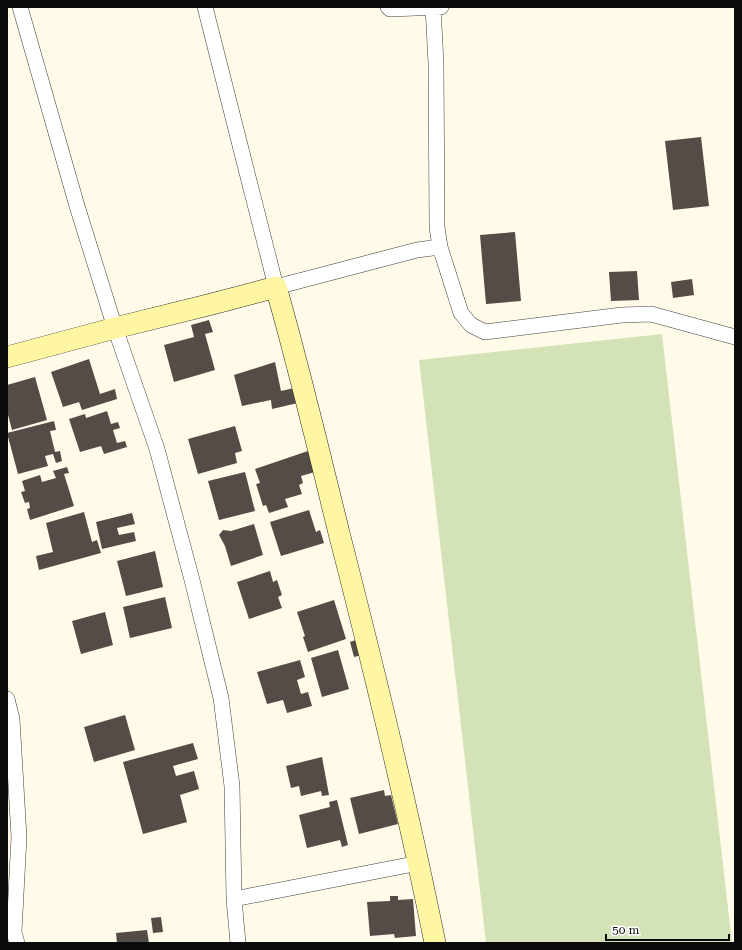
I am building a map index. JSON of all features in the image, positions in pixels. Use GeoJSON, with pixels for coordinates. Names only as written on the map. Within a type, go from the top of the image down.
{"type":"FeatureCollection","features":[{"type":"Feature","properties":{"kind":"street"},"geometry":{"type":"LineString","coordinates":[[20,7],[77,206],[115,328],[157,449],[192,580],[220,698],[232,786],[234,898],[238,943]]}},
{"type":"Feature","properties":{"kind":"street"},"geometry":{"type":"LineString","coordinates":[[205,7],[362,622],[419,863],[435,943]]}},
{"type":"Feature","properties":{"kind":"street"},"geometry":{"type":"LineString","coordinates":[[388,7],[390,9],[436,7],[437,227],[440,247],[461,313],[471,325],[485,332],[622,315],[651,314],[735,337]]}},
{"type":"Feature","properties":{"kind":"street"},"geometry":{"type":"LineString","coordinates":[[7,357],[417,250],[440,247]]}},
{"type":"Feature","properties":{"kind":"street"},"geometry":{"type":"LineString","coordinates":[[7,699],[10,719],[18,836],[12,935]]}},
{"type":"Feature","properties":{"kind":"street"},"geometry":{"type":"LineString","coordinates":[[234,898],[419,863]]}},
{"type":"Feature","properties":{"kind":"green space"},"geometry":{"type":"Polygon","coordinates":[[[662,334],[732,943],[486,943],[419,360],[662,334]]]}},
{"type":"Feature","properties":{"kind":"building"},"geometry":{"type":"Polygon","coordinates":[[[701,137],[709,206],[673,210],[665,141],[701,137]]]}},
{"type":"Feature","properties":{"kind":"building"},"geometry":{"type":"Polygon","coordinates":[[[515,232],[521,301],[486,304],[480,235],[515,232]]]}},
{"type":"Feature","properties":{"kind":"building"},"geometry":{"type":"Polygon","coordinates":[[[637,271],[639,300],[611,301],[609,272],[637,271]]]}},
{"type":"Feature","properties":{"kind":"building"},"geometry":{"type":"Polygon","coordinates":[[[692,279],[694,295],[673,298],[671,282],[692,279]]]}},
{"type":"Feature","properties":{"kind":"building"},"geometry":{"type":"Polygon","coordinates":[[[209,320],[213,332],[205,334],[215,370],[174,382],[164,345],[194,337],[191,325],[209,320]]]}},
{"type":"Feature","properties":{"kind":"building"},"geometry":{"type":"Polygon","coordinates":[[[89,359],[100,394],[115,389],[117,399],[82,410],[79,402],[63,407],[51,372],[89,359]]]}},
{"type":"Feature","properties":{"kind":"building"},"geometry":{"type":"Polygon","coordinates":[[[275,362],[281,391],[294,388],[298,403],[272,409],[271,400],[242,406],[234,375],[275,362]]]}},
{"type":"Feature","properties":{"kind":"building"},"geometry":{"type":"Polygon","coordinates":[[[35,377],[47,420],[12,430],[7,411],[7,385],[35,377]]]}},
{"type":"Feature","properties":{"kind":"building"},"geometry":{"type":"Polygon","coordinates":[[[107,411],[111,424],[118,422],[120,428],[113,430],[117,443],[125,441],[127,447],[104,454],[101,446],[80,452],[69,419],[85,414],[86,418],[107,411]]]}},
{"type":"Feature","properties":{"kind":"building"},"geometry":{"type":"Polygon","coordinates":[[[54,421],[56,430],[50,431],[55,452],[60,451],[62,461],[56,463],[53,454],[45,456],[48,466],[18,474],[7,433],[54,421]]]}},
{"type":"Feature","properties":{"kind":"building"},"geometry":{"type":"Polygon","coordinates":[[[235,426],[242,451],[235,453],[237,463],[198,474],[188,439],[235,426]]]}},
{"type":"Feature","properties":{"kind":"building"},"geometry":{"type":"Polygon","coordinates":[[[308,451],[315,472],[301,476],[303,483],[299,485],[302,494],[285,499],[288,507],[269,513],[266,505],[263,506],[256,484],[260,483],[255,469],[308,451]]]}},
{"type":"Feature","properties":{"kind":"building"},"geometry":{"type":"Polygon","coordinates":[[[67,467],[69,473],[64,474],[74,506],[30,520],[27,509],[30,508],[29,502],[25,503],[21,492],[25,491],[22,481],[40,475],[42,482],[56,478],[53,471],[67,467]]]}},
{"type":"Feature","properties":{"kind":"building"},"geometry":{"type":"Polygon","coordinates":[[[245,472],[255,511],[219,520],[208,481],[245,472]]]}},
{"type":"Feature","properties":{"kind":"building"},"geometry":{"type":"Polygon","coordinates":[[[309,510],[316,532],[320,530],[324,543],[281,556],[270,522],[309,510]]]}},
{"type":"Feature","properties":{"kind":"building"},"geometry":{"type":"Polygon","coordinates":[[[84,512],[92,542],[97,540],[101,553],[39,570],[36,556],[53,552],[46,523],[84,512]]]}},
{"type":"Feature","properties":{"kind":"building"},"geometry":{"type":"Polygon","coordinates":[[[132,513],[135,524],[117,528],[119,535],[134,532],[136,541],[102,549],[96,522],[132,513]]]}},
{"type":"Feature","properties":{"kind":"building"},"geometry":{"type":"Polygon","coordinates":[[[254,524],[263,555],[231,566],[225,546],[219,535],[223,530],[231,531],[254,524]]]}},
{"type":"Feature","properties":{"kind":"building"},"geometry":{"type":"Polygon","coordinates":[[[155,551],[163,587],[126,596],[117,561],[155,551]]]}},
{"type":"Feature","properties":{"kind":"building"},"geometry":{"type":"Polygon","coordinates":[[[270,571],[273,582],[277,580],[282,595],[278,597],[282,608],[249,619],[237,582],[270,571]]]}},
{"type":"Feature","properties":{"kind":"building"},"geometry":{"type":"Polygon","coordinates":[[[165,597],[172,628],[130,638],[123,607],[165,597]]]}},
{"type":"Feature","properties":{"kind":"building"},"geometry":{"type":"Polygon","coordinates":[[[334,600],[346,639],[308,652],[303,637],[305,636],[297,612],[334,600]]]}},
{"type":"Feature","properties":{"kind":"building"},"geometry":{"type":"Polygon","coordinates":[[[105,612],[113,645],[81,654],[72,621],[105,612]]]}},
{"type":"Feature","properties":{"kind":"building"},"geometry":{"type":"Polygon","coordinates":[[[361,638],[366,654],[354,657],[350,642],[361,638]]]}},
{"type":"Feature","properties":{"kind":"building"},"geometry":{"type":"Polygon","coordinates":[[[338,650],[349,689],[322,697],[311,658],[338,650]]]}},
{"type":"Feature","properties":{"kind":"building"},"geometry":{"type":"Polygon","coordinates":[[[300,660],[305,677],[297,680],[301,694],[308,692],[312,706],[287,713],[283,700],[267,704],[257,672],[300,660]]]}},
{"type":"Feature","properties":{"kind":"building"},"geometry":{"type":"Polygon","coordinates":[[[125,715],[135,750],[94,762],[84,727],[125,715]]]}},
{"type":"Feature","properties":{"kind":"building"},"geometry":{"type":"Polygon","coordinates":[[[193,743],[198,759],[173,766],[176,776],[194,771],[199,789],[180,795],[187,822],[143,834],[123,762],[193,743]]]}},
{"type":"Feature","properties":{"kind":"building"},"geometry":{"type":"Polygon","coordinates":[[[322,757],[329,795],[322,796],[321,791],[301,796],[299,786],[291,788],[286,766],[322,757]]]}},
{"type":"Feature","properties":{"kind":"building"},"geometry":{"type":"Polygon","coordinates":[[[384,790],[385,796],[391,795],[398,824],[359,834],[350,798],[384,790]]]}},
{"type":"Feature","properties":{"kind":"building"},"geometry":{"type":"Polygon","coordinates":[[[337,800],[348,845],[342,847],[340,840],[307,848],[299,815],[330,807],[329,802],[337,800]]]}},
{"type":"Feature","properties":{"kind":"building"},"geometry":{"type":"Polygon","coordinates":[[[390,896],[398,896],[398,900],[413,899],[416,936],[395,938],[394,934],[370,936],[367,902],[390,901],[390,896]]]}},
{"type":"Feature","properties":{"kind":"building"},"geometry":{"type":"Polygon","coordinates":[[[161,917],[163,932],[153,933],[151,918],[161,917]]]}},
{"type":"Feature","properties":{"kind":"building"},"geometry":{"type":"Polygon","coordinates":[[[147,930],[149,943],[117,943],[116,933],[147,930]]]}}]}
